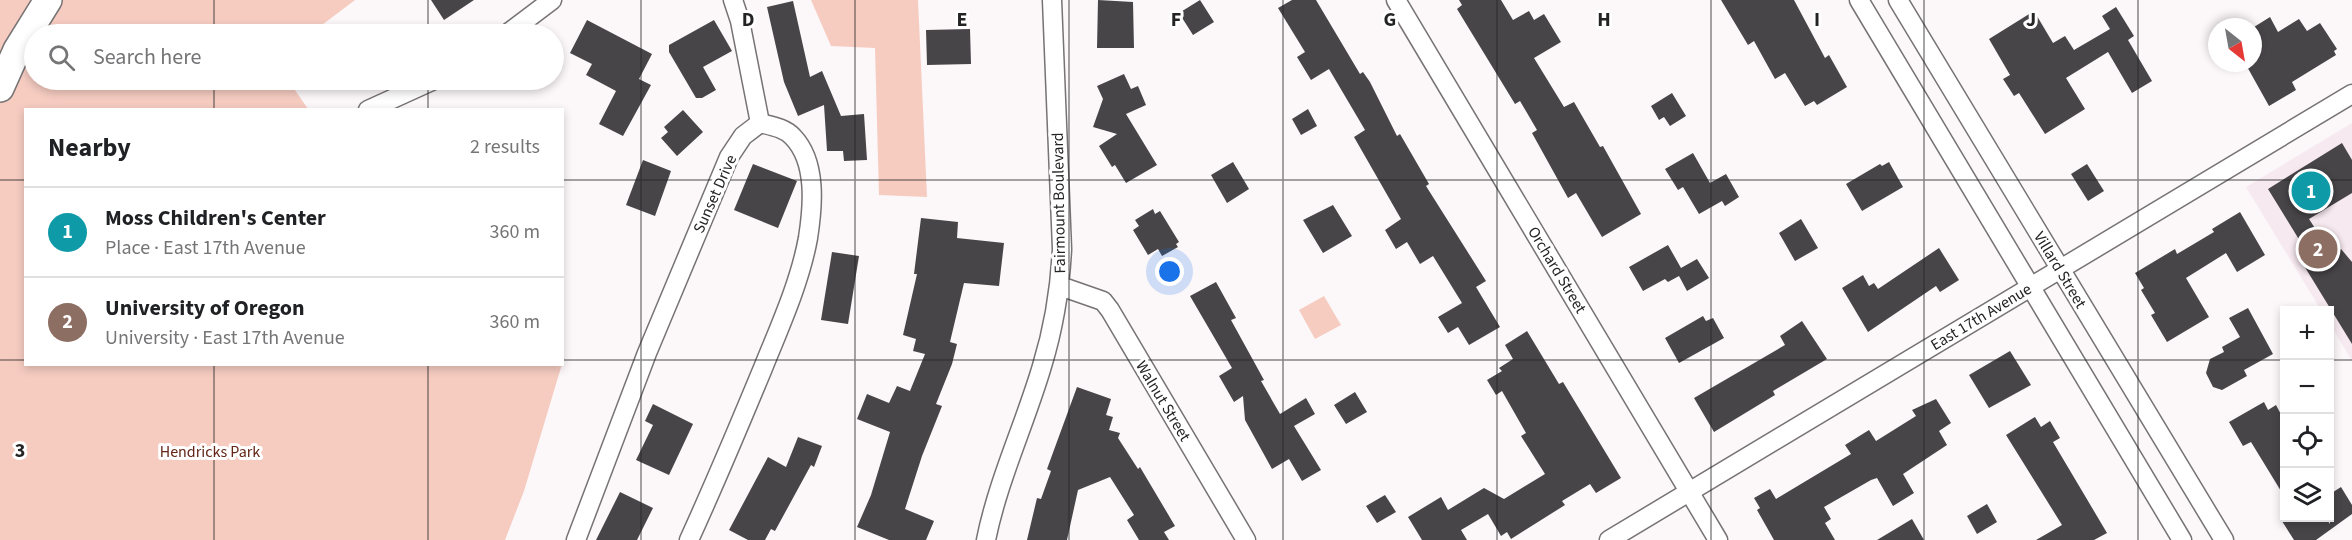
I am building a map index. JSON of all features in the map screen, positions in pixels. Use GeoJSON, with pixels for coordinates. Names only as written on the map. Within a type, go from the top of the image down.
{"type":"FeatureCollection","features":[{"type":"Feature","properties":{"kind":"street"},"geometry":{"type":"LineString","coordinates":[[34,24],[48,0]]}},
{"type":"Feature","properties":{"kind":"street"},"geometry":{"type":"LineString","coordinates":[[520,24],[552,0]]}},
{"type":"Feature","properties":{"kind":"street"},"geometry":{"type":"LineString","coordinates":[[688,540],[724,463],[785,315],[808,239],[811,177],[804,153],[793,136],[760,123],[740,21],[733,0]]}},
{"type":"Feature","properties":{"kind":"street","name":"Fairmount Boulevard"},"geometry":{"type":"LineString","coordinates":[[986,540],[993,508],[1042,366],[1060,286],[1062,249],[1052,0]]}},
{"type":"Feature","properties":{"kind":"street","name":"Orchard Street"},"geometry":{"type":"LineString","coordinates":[[1396,0],[1718,540]]}},
{"type":"Feature","properties":{"kind":"street","name":"Villard Street"},"geometry":{"type":"LineString","coordinates":[[1859,0],[2182,540]]}},
{"type":"Feature","properties":{"kind":"street","name":"Villard Street"},"geometry":{"type":"LineString","coordinates":[[1898,0],[2224,540]]}},
{"type":"Feature","properties":{"kind":"street"},"geometry":{"type":"LineString","coordinates":[[0,88],[24,40]]}},
{"type":"Feature","properties":{"kind":"street"},"geometry":{"type":"LineString","coordinates":[[372,108],[412,90]]}},
{"type":"Feature","properties":{"kind":"street","name":"East 17th Avenue"},"geometry":{"type":"LineString","coordinates":[[1610,540],[2352,94]]}},
{"type":"Feature","properties":{"kind":"street","name":"Sunset Drive"},"geometry":{"type":"LineString","coordinates":[[576,540],[647,353],[729,157],[743,136],[760,123]]}},
{"type":"Feature","properties":{"kind":"street","name":"Walnut Street"},"geometry":{"type":"LineString","coordinates":[[1060,286],[1102,301],[1110,310],[1246,540]]}},
{"type":"Feature","properties":{"kind":"shaded area"},"geometry":{"type":"Polygon","coordinates":[[[2352,123],[2352,361],[2334,331],[2334,306],[2319,306],[2246,187],[2352,123]]]}},
{"type":"Feature","properties":{"kind":"green space","name":"Hendricks Park"},"geometry":{"type":"Polygon","coordinates":[[[0,0],[355,0],[323,24],[24,24],[24,90],[295,90],[307,108],[24,108],[24,366],[561,366],[524,491],[505,540],[0,540],[0,0]]]}},
{"type":"Feature","properties":{"kind":"green space"},"geometry":{"type":"Polygon","coordinates":[[[811,0],[918,0],[927,197],[879,195],[875,48],[831,46],[811,0]]]}},
{"type":"Feature","properties":{"kind":"green space"},"geometry":{"type":"Polygon","coordinates":[[[1324,296],[1341,325],[1315,339],[1299,310],[1324,296]]]}},
{"type":"Feature","properties":{"kind":"building"},"geometry":{"type":"Polygon","coordinates":[[[431,0],[474,0],[444,20],[431,0]]]}},
{"type":"Feature","properties":{"kind":"building"},"geometry":{"type":"Polygon","coordinates":[[[1098,0],[1133,2],[1134,48],[1097,48],[1098,0]]]}},
{"type":"Feature","properties":{"kind":"building"},"geometry":{"type":"Polygon","coordinates":[[[1200,0],[1214,22],[1193,35],[1179,13],[1200,0]]]}},
{"type":"Feature","properties":{"kind":"building"},"geometry":{"type":"Polygon","coordinates":[[[1292,0],[1316,0],[1360,74],[1363,72],[1370,82],[1397,136],[1400,134],[1429,184],[1426,186],[1486,281],[1476,287],[1500,327],[1469,345],[1458,327],[1448,333],[1438,317],[1462,303],[1433,256],[1420,264],[1407,242],[1396,249],[1385,230],[1401,219],[1354,137],[1365,130],[1329,69],[1311,80],[1297,57],[1305,52],[1278,8],[1292,0]]]}},
{"type":"Feature","properties":{"kind":"building"},"geometry":{"type":"Polygon","coordinates":[[[1459,0],[1501,0],[1513,20],[1529,11],[1534,20],[1544,14],[1561,42],[1534,58],[1564,107],[1574,102],[1600,147],[1603,146],[1641,214],[1602,237],[1576,193],[1568,198],[1532,133],[1537,130],[1520,101],[1515,104],[1457,9],[1462,5],[1459,0]]]}},
{"type":"Feature","properties":{"kind":"building"},"geometry":{"type":"Polygon","coordinates":[[[1721,0],[1794,0],[1825,58],[1829,55],[1847,87],[1817,105],[1814,101],[1805,106],[1785,73],[1775,79],[1754,41],[1748,45],[1721,0]]]}},
{"type":"Feature","properties":{"kind":"building"},"geometry":{"type":"Polygon","coordinates":[[[793,1],[810,77],[822,71],[841,116],[864,114],[867,160],[844,161],[843,151],[827,151],[824,105],[798,116],[784,82],[767,7],[793,1]]]}},
{"type":"Feature","properties":{"kind":"building"},"geometry":{"type":"Polygon","coordinates":[[[2116,7],[2134,36],[2128,40],[2152,81],[2132,93],[2108,52],[2066,78],[2085,109],[2045,134],[2019,93],[2014,96],[2003,79],[2010,75],[1989,39],[2034,11],[2053,43],[2065,36],[2074,50],[2110,29],[2102,16],[2116,7]]]}},
{"type":"Feature","properties":{"kind":"building"},"geometry":{"type":"Polygon","coordinates":[[[2270,17],[2278,32],[2299,19],[2307,31],[2320,23],[2337,49],[2334,51],[2336,55],[2292,82],[2296,90],[2269,106],[2250,72],[2262,72],[2262,22],[2270,17]]]}},
{"type":"Feature","properties":{"kind":"building"},"geometry":{"type":"Polygon","coordinates":[[[587,20],[652,54],[639,79],[651,85],[623,136],[599,124],[616,91],[586,75],[592,64],[570,53],[587,20]]]}},
{"type":"Feature","properties":{"kind":"building"},"geometry":{"type":"Polygon","coordinates":[[[714,20],[732,51],[703,67],[716,90],[702,98],[696,98],[669,52],[669,45],[714,20]]]}},
{"type":"Feature","properties":{"kind":"building"},"geometry":{"type":"Polygon","coordinates":[[[970,29],[971,64],[927,65],[926,30],[970,29]]]}},
{"type":"Feature","properties":{"kind":"building"},"geometry":{"type":"Polygon","coordinates":[[[1124,74],[1131,89],[1138,86],[1146,105],[1126,114],[1157,165],[1126,183],[1115,165],[1112,167],[1099,146],[1117,134],[1093,127],[1103,99],[1097,86],[1124,74]]]}},
{"type":"Feature","properties":{"kind":"building"},"geometry":{"type":"Polygon","coordinates":[[[1672,93],[1686,116],[1670,126],[1664,117],[1659,120],[1651,106],[1672,93]]]}},
{"type":"Feature","properties":{"kind":"building"},"geometry":{"type":"Polygon","coordinates":[[[1308,109],[1317,126],[1301,135],[1292,119],[1308,109]]]}},
{"type":"Feature","properties":{"kind":"building"},"geometry":{"type":"Polygon","coordinates":[[[683,110],[703,132],[677,156],[661,138],[668,132],[664,127],[683,110]]]}},
{"type":"Feature","properties":{"kind":"building"},"geometry":{"type":"Polygon","coordinates":[[[2342,143],[2352,160],[2352,193],[2309,219],[2333,256],[2341,249],[2352,262],[2352,344],[2334,315],[2334,306],[2329,306],[2303,264],[2311,259],[2268,189],[2342,143]]]}},
{"type":"Feature","properties":{"kind":"building"},"geometry":{"type":"Polygon","coordinates":[[[1693,153],[1710,183],[1726,174],[1739,197],[1725,206],[1722,201],[1699,214],[1683,187],[1678,190],[1665,169],[1693,153]]]}},
{"type":"Feature","properties":{"kind":"building"},"geometry":{"type":"Polygon","coordinates":[[[643,160],[671,171],[655,216],[626,205],[643,160]]]}},
{"type":"Feature","properties":{"kind":"building"},"geometry":{"type":"Polygon","coordinates":[[[1233,162],[1249,189],[1227,203],[1211,175],[1233,162]]]}},
{"type":"Feature","properties":{"kind":"building"},"geometry":{"type":"Polygon","coordinates":[[[1889,162],[1903,187],[1862,211],[1846,184],[1880,164],[1882,166],[1889,162]]]}},
{"type":"Feature","properties":{"kind":"building"},"geometry":{"type":"Polygon","coordinates":[[[753,164],[797,181],[778,228],[734,210],[753,164]]]}},
{"type":"Feature","properties":{"kind":"building"},"geometry":{"type":"Polygon","coordinates":[[[2087,164],[2104,191],[2088,201],[2071,174],[2087,164]]]}},
{"type":"Feature","properties":{"kind":"building"},"geometry":{"type":"Polygon","coordinates":[[[1333,205],[1352,236],[1323,253],[1303,220],[1333,205]]]}},
{"type":"Feature","properties":{"kind":"building"},"geometry":{"type":"Polygon","coordinates":[[[1153,209],[1155,214],[1160,211],[1179,242],[1176,244],[1178,247],[1162,256],[1158,249],[1148,255],[1133,230],[1139,226],[1135,220],[1153,209]]]}},
{"type":"Feature","properties":{"kind":"building"},"geometry":{"type":"Polygon","coordinates":[[[2240,212],[2265,255],[2237,272],[2226,253],[2186,278],[2209,317],[2167,342],[2151,315],[2155,313],[2141,290],[2144,288],[2135,273],[2175,249],[2177,254],[2214,232],[2212,229],[2240,212]]]}},
{"type":"Feature","properties":{"kind":"building"},"geometry":{"type":"Polygon","coordinates":[[[921,218],[958,222],[957,238],[1004,243],[999,286],[964,283],[950,342],[957,344],[952,364],[936,404],[942,406],[922,456],[905,509],[934,521],[926,540],[889,540],[857,527],[871,495],[890,432],[857,419],[867,394],[889,403],[897,386],[910,391],[925,354],[913,351],[916,339],[903,335],[917,274],[914,274],[921,218]]]}},
{"type":"Feature","properties":{"kind":"building"},"geometry":{"type":"Polygon","coordinates":[[[1801,219],[1818,248],[1795,261],[1779,233],[1801,219]]]}},
{"type":"Feature","properties":{"kind":"building"},"geometry":{"type":"Polygon","coordinates":[[[1668,245],[1681,268],[1697,259],[1709,278],[1687,291],[1679,276],[1668,282],[1665,279],[1643,291],[1629,267],[1668,245]]]}},
{"type":"Feature","properties":{"kind":"building"},"geometry":{"type":"Polygon","coordinates":[[[1939,248],[1959,280],[1940,292],[1936,286],[1868,332],[1842,288],[1863,275],[1869,286],[1874,283],[1878,289],[1939,248]]]}},
{"type":"Feature","properties":{"kind":"building"},"geometry":{"type":"Polygon","coordinates":[[[832,252],[859,256],[848,324],[821,320],[832,252]]]}},
{"type":"Feature","properties":{"kind":"building"},"geometry":{"type":"Polygon","coordinates":[[[1216,282],[1236,318],[1231,320],[1280,414],[1306,398],[1315,414],[1294,426],[1321,470],[1302,481],[1289,459],[1272,469],[1245,420],[1243,396],[1234,402],[1219,376],[1232,368],[1190,296],[1216,282]]]}},
{"type":"Feature","properties":{"kind":"building"},"geometry":{"type":"Polygon","coordinates":[[[2248,308],[2273,354],[2244,370],[2247,376],[2222,390],[2213,387],[2206,373],[2210,359],[2224,352],[2222,347],[2240,337],[2229,318],[2248,308]]]}},
{"type":"Feature","properties":{"kind":"building"},"geometry":{"type":"Polygon","coordinates":[[[1703,316],[1706,321],[1713,318],[1724,338],[1679,363],[1665,338],[1703,316]]]}},
{"type":"Feature","properties":{"kind":"building"},"geometry":{"type":"Polygon","coordinates":[[[1802,321],[1827,359],[1773,391],[1775,395],[1714,432],[1694,398],[1785,345],[1780,336],[1802,321]]]}},
{"type":"Feature","properties":{"kind":"building"},"geometry":{"type":"Polygon","coordinates":[[[1527,331],[1559,384],[1563,382],[1621,478],[1596,493],[1590,484],[1562,501],[1565,505],[1511,539],[1507,532],[1501,536],[1488,514],[1461,530],[1467,540],[1422,540],[1408,517],[1441,497],[1448,510],[1484,488],[1504,499],[1545,474],[1521,436],[1526,433],[1502,391],[1496,395],[1487,380],[1502,371],[1499,368],[1513,359],[1505,345],[1527,331]]]}},
{"type":"Feature","properties":{"kind":"building"},"geometry":{"type":"Polygon","coordinates":[[[2010,351],[2031,385],[1989,408],[1969,375],[2010,351]]]}},
{"type":"Feature","properties":{"kind":"building"},"geometry":{"type":"Polygon","coordinates":[[[1077,387],[1111,399],[1106,415],[1113,417],[1109,430],[1120,433],[1118,438],[1138,469],[1140,467],[1175,526],[1164,532],[1169,540],[1139,540],[1127,520],[1134,515],[1110,477],[1078,490],[1067,540],[1027,540],[1037,498],[1041,499],[1051,471],[1047,469],[1077,387]]]}},
{"type":"Feature","properties":{"kind":"building"},"geometry":{"type":"Polygon","coordinates":[[[1355,392],[1367,412],[1346,424],[1334,405],[1355,392]]]}},
{"type":"Feature","properties":{"kind":"building"},"geometry":{"type":"Polygon","coordinates":[[[1936,399],[1951,423],[1939,431],[1947,445],[1903,474],[1914,493],[1893,506],[1877,478],[1871,480],[1824,507],[1831,519],[1825,523],[1835,540],[1774,540],[1757,510],[1760,508],[1754,498],[1770,489],[1776,499],[1851,454],[1845,445],[1869,430],[1876,441],[1916,416],[1912,410],[1936,399]]]}},
{"type":"Feature","properties":{"kind":"building"},"geometry":{"type":"Polygon","coordinates":[[[2264,402],[2268,410],[2276,405],[2280,412],[2280,489],[2251,442],[2243,446],[2229,422],[2264,402]]]}},
{"type":"Feature","properties":{"kind":"building"},"geometry":{"type":"Polygon","coordinates":[[[653,404],[693,424],[669,475],[636,460],[653,425],[645,421],[653,404]]]}},
{"type":"Feature","properties":{"kind":"building"},"geometry":{"type":"Polygon","coordinates":[[[2035,417],[2041,427],[2050,421],[2060,438],[2053,442],[2107,533],[2094,540],[2036,540],[2062,525],[2006,435],[2035,417]]]}},
{"type":"Feature","properties":{"kind":"building"},"geometry":{"type":"Polygon","coordinates":[[[798,437],[822,446],[814,467],[811,465],[775,531],[771,529],[765,540],[748,540],[729,530],[768,457],[786,467],[798,437]]]}},
{"type":"Feature","properties":{"kind":"building"},"geometry":{"type":"Polygon","coordinates":[[[2341,487],[2352,505],[2352,514],[2316,540],[2294,540],[2283,522],[2329,522],[2330,524],[2334,522],[2334,491],[2341,487]]]}},
{"type":"Feature","properties":{"kind":"building"},"geometry":{"type":"Polygon","coordinates":[[[620,492],[653,508],[637,540],[596,540],[620,492]]]}},
{"type":"Feature","properties":{"kind":"building"},"geometry":{"type":"Polygon","coordinates":[[[1385,495],[1396,512],[1377,523],[1366,506],[1385,495]]]}},
{"type":"Feature","properties":{"kind":"building"},"geometry":{"type":"Polygon","coordinates":[[[1987,504],[1997,522],[1977,534],[1967,516],[1987,504]]]}},
{"type":"Feature","properties":{"kind":"building"},"geometry":{"type":"Polygon","coordinates":[[[1912,519],[1924,540],[1877,540],[1912,519]]]}},
{"type":"Feature","properties":{"kind":"place","name":"Moss Children's Center"},"geometry":{"type":"Point","coordinates":[2311,191]}},
{"type":"Feature","properties":{"kind":"place","name":"University of Oregon"},"geometry":{"type":"Point","coordinates":[2318,249]}}]}
